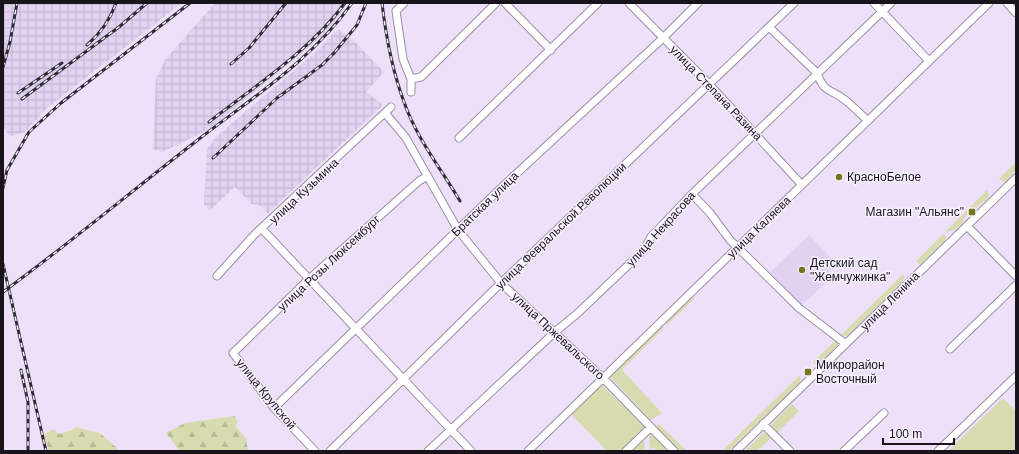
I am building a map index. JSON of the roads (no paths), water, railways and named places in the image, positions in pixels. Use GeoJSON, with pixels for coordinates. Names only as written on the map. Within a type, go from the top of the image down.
{"type":"FeatureCollection","features":[{"type":"Feature","properties":{"kind":"street"},"geometry":{"type":"LineString","coordinates":[[404,3],[396,11],[403,59],[411,79],[411,92]]}},
{"type":"Feature","properties":{"kind":"street"},"geometry":{"type":"LineString","coordinates":[[411,79],[421,77],[496,3]]}},
{"type":"Feature","properties":{"kind":"street"},"geometry":{"type":"LineString","coordinates":[[505,3],[551,50]]}},
{"type":"Feature","properties":{"kind":"street"},"geometry":{"type":"LineString","coordinates":[[459,138],[598,3]]}},
{"type":"Feature","properties":{"kind":"street","name":"улица Степана Разина"},"geometry":{"type":"LineString","coordinates":[[629,3],[756,133],[802,185]]}},
{"type":"Feature","properties":{"kind":"street","name":"Братская улица"},"geometry":{"type":"LineString","coordinates":[[274,408],[458,230],[663,38],[698,3]]}},
{"type":"Feature","properties":{"kind":"street","name":"улица Февральской Революции"},"geometry":{"type":"LineString","coordinates":[[330,451],[501,283],[794,3]]}},
{"type":"Feature","properties":{"kind":"street"},"geometry":{"type":"LineString","coordinates":[[874,3],[929,61]]}},
{"type":"Feature","properties":{"kind":"street","name":"улица Некрасова"},"geometry":{"type":"LineString","coordinates":[[428,451],[644,250],[651,237],[692,194],[891,3]]}},
{"type":"Feature","properties":{"kind":"street","name":"улица Каляева"},"geometry":{"type":"LineString","coordinates":[[528,451],[988,3]]}},
{"type":"Feature","properties":{"kind":"street"},"geometry":{"type":"LineString","coordinates":[[1007,3],[1016,12]]}},
{"type":"Feature","properties":{"kind":"street"},"geometry":{"type":"LineString","coordinates":[[769,27],[817,73],[821,83],[827,90],[845,99],[868,121]]}},
{"type":"Feature","properties":{"kind":"street","name":"улица Кузьмина"},"geometry":{"type":"LineString","coordinates":[[217,276],[254,235],[263,230],[391,108]]}},
{"type":"Feature","properties":{"kind":"street","name":"улица Пржевальского"},"geometry":{"type":"LineString","coordinates":[[386,114],[406,138],[458,230],[501,283],[603,378],[674,451]]}},
{"type":"Feature","properties":{"kind":"street","name":"улица Розы Люксембург"},"geometry":{"type":"LineString","coordinates":[[233,353],[309,279],[419,181],[428,176]]}},
{"type":"Feature","properties":{"kind":"street","name":"улица Ленина"},"geometry":{"type":"LineString","coordinates":[[736,451],[1016,178]]}},
{"type":"Feature","properties":{"kind":"street"},"geometry":{"type":"LineString","coordinates":[[692,194],[710,213],[738,248],[799,308],[846,344]]}},
{"type":"Feature","properties":{"kind":"street"},"geometry":{"type":"LineString","coordinates":[[967,226],[1016,276]]}},
{"type":"Feature","properties":{"kind":"street"},"geometry":{"type":"LineString","coordinates":[[263,230],[356,328],[402,380],[471,451]]}},
{"type":"Feature","properties":{"kind":"street"},"geometry":{"type":"LineString","coordinates":[[950,350],[1016,285]]}},
{"type":"Feature","properties":{"kind":"street","name":"улица Крупской"},"geometry":{"type":"LineString","coordinates":[[233,353],[274,408],[315,451]]}},
{"type":"Feature","properties":{"kind":"street"},"geometry":{"type":"LineString","coordinates":[[938,451],[1016,376]]}},
{"type":"Feature","properties":{"kind":"street"},"geometry":{"type":"LineString","coordinates":[[844,451],[884,413]]}},
{"type":"Feature","properties":{"kind":"street"},"geometry":{"type":"LineString","coordinates":[[761,426],[790,451]]}},
{"type":"Feature","properties":{"kind":"street"},"geometry":{"type":"LineString","coordinates":[[626,451],[651,428]]}},
{"type":"Feature","properties":{"kind":"railway"},"geometry":{"type":"LineString","coordinates":[[3,67],[10,42],[17,3]]}},
{"type":"Feature","properties":{"kind":"railway"},"geometry":{"type":"LineString","coordinates":[[87,45],[97,36],[104,26],[116,3]]}},
{"type":"Feature","properties":{"kind":"railway"},"geometry":{"type":"LineString","coordinates":[[22,99],[119,27],[147,3]]}},
{"type":"Feature","properties":{"kind":"railway"},"geometry":{"type":"LineString","coordinates":[[3,188],[7,170],[29,132],[61,103],[190,3]]}},
{"type":"Feature","properties":{"kind":"railway"},"geometry":{"type":"LineString","coordinates":[[231,64],[249,48],[286,3]]}},
{"type":"Feature","properties":{"kind":"railway"},"geometry":{"type":"LineString","coordinates":[[209,122],[282,67],[316,36],[345,3]]}},
{"type":"Feature","properties":{"kind":"railway"},"geometry":{"type":"LineString","coordinates":[[3,292],[53,255],[174,158],[281,77],[319,42],[352,3]]}},
{"type":"Feature","properties":{"kind":"railway"},"geometry":{"type":"LineString","coordinates":[[213,158],[277,98],[322,65],[334,53],[357,25],[366,3]]}},
{"type":"Feature","properties":{"kind":"railway"},"geometry":{"type":"LineString","coordinates":[[382,3],[393,66],[409,115],[422,140],[460,201]]}},
{"type":"Feature","properties":{"kind":"railway"},"geometry":{"type":"LineString","coordinates":[[18,93],[62,63]]}},
{"type":"Feature","properties":{"kind":"railway"},"geometry":{"type":"LineString","coordinates":[[3,264],[46,451]]}},
{"type":"Feature","properties":{"kind":"railway"},"geometry":{"type":"LineString","coordinates":[[21,370],[28,402],[28,451]]}},
{"type":"Feature","properties":{"kind":"place","name":"КрасноБелое"},"geometry":{"type":"Point","coordinates":[839,177]}},
{"type":"Feature","properties":{"kind":"place","name":"Магазин \"Альянс\""},"geometry":{"type":"Point","coordinates":[972,212]}},
{"type":"Feature","properties":{"kind":"place","name":"Детский сад \"Жемчужинка\""},"geometry":{"type":"Point","coordinates":[802,270]}},
{"type":"Feature","properties":{"kind":"place","name":"Микрорайон Восточный"},"geometry":{"type":"Point","coordinates":[808,372]}}]}
